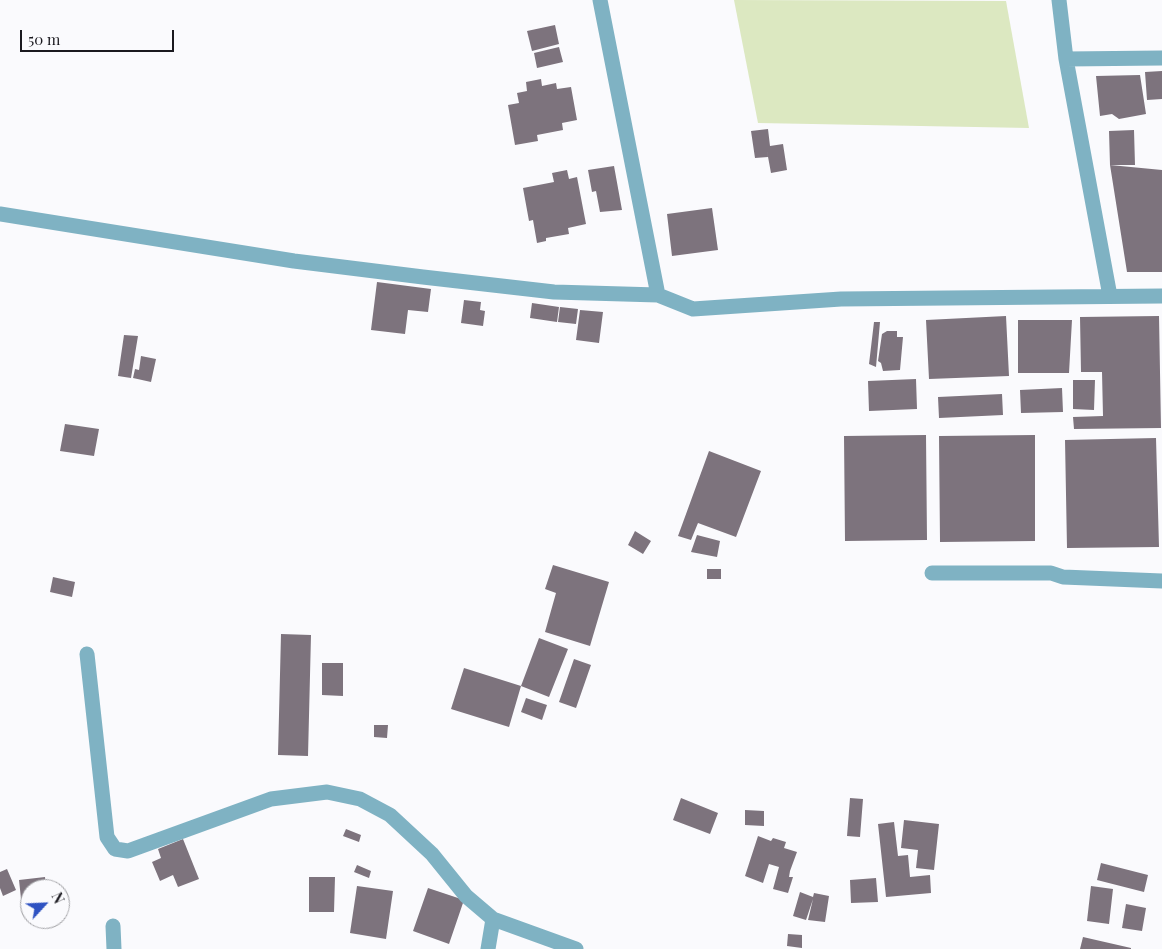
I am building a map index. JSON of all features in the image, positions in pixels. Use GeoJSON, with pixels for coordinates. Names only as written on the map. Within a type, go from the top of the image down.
{"type":"FeatureCollection","features":[{"type":"Feature","properties":{"kind":"street"},"geometry":{"type":"LineString","coordinates":[[600,0],[658,295]]}},
{"type":"Feature","properties":{"kind":"street"},"geometry":{"type":"LineString","coordinates":[[1059,0],[1066,60],[1110,296]]}},
{"type":"Feature","properties":{"kind":"street"},"geometry":{"type":"LineString","coordinates":[[1066,60],[1162,58]]}},
{"type":"Feature","properties":{"kind":"street"},"geometry":{"type":"LineString","coordinates":[[0,214],[294,261],[423,277],[554,292],[658,295],[693,309],[842,300],[1162,296]]}},
{"type":"Feature","properties":{"kind":"street"},"geometry":{"type":"LineString","coordinates":[[932,574],[1051,573],[1063,577],[1162,581]]}},
{"type":"Feature","properties":{"kind":"street"},"geometry":{"type":"LineString","coordinates":[[87,654],[107,837],[115,849],[128,851],[271,799],[327,792],[360,799],[390,815],[432,854],[466,896],[493,919],[576,949]]}},
{"type":"Feature","properties":{"kind":"street"},"geometry":{"type":"LineString","coordinates":[[488,949],[493,919]]}},
{"type":"Feature","properties":{"kind":"street"},"geometry":{"type":"LineString","coordinates":[[113,926],[114,949]]}},
{"type":"Feature","properties":{"kind":"green space"},"geometry":{"type":"Polygon","coordinates":[[[734,0],[1006,1],[1029,128],[758,123],[734,0]]]}},
{"type":"Feature","properties":{"kind":"building"},"geometry":{"type":"Polygon","coordinates":[[[555,25],[559,44],[532,51],[527,31],[555,25]]]}},
{"type":"Feature","properties":{"kind":"building"},"geometry":{"type":"Polygon","coordinates":[[[559,47],[563,62],[537,68],[534,53],[559,47]]]}},
{"type":"Feature","properties":{"kind":"building"},"geometry":{"type":"Polygon","coordinates":[[[1162,71],[1162,99],[1147,100],[1145,72],[1162,71]]]}},
{"type":"Feature","properties":{"kind":"building"},"geometry":{"type":"Polygon","coordinates":[[[1140,75],[1146,114],[1119,119],[1112,114],[1100,116],[1096,76],[1140,75]]]}},
{"type":"Feature","properties":{"kind":"building"},"geometry":{"type":"Polygon","coordinates":[[[541,79],[542,86],[556,83],[557,89],[571,87],[577,120],[562,123],[563,130],[537,135],[538,141],[515,145],[508,105],[519,103],[517,93],[527,91],[526,82],[541,79]]]}},
{"type":"Feature","properties":{"kind":"building"},"geometry":{"type":"Polygon","coordinates":[[[768,129],[770,146],[783,144],[787,170],[771,173],[766,146],[768,157],[755,158],[751,131],[768,129]]]}},
{"type":"Feature","properties":{"kind":"building"},"geometry":{"type":"Polygon","coordinates":[[[1134,130],[1135,165],[1110,165],[1109,131],[1134,130]]]}},
{"type":"Feature","properties":{"kind":"building"},"geometry":{"type":"Polygon","coordinates":[[[1110,165],[1162,170],[1162,272],[1127,272],[1110,165]]]}},
{"type":"Feature","properties":{"kind":"building"},"geometry":{"type":"Polygon","coordinates":[[[614,166],[622,210],[600,212],[596,191],[592,192],[588,170],[614,166]]]}},
{"type":"Feature","properties":{"kind":"building"},"geometry":{"type":"Polygon","coordinates":[[[567,170],[569,179],[577,177],[586,224],[568,228],[569,234],[546,238],[546,241],[537,243],[533,220],[529,221],[523,188],[554,182],[552,173],[567,170]]]}},
{"type":"Feature","properties":{"kind":"building"},"geometry":{"type":"Polygon","coordinates":[[[712,208],[718,250],[672,256],[667,214],[712,208]]]}},
{"type":"Feature","properties":{"kind":"building"},"geometry":{"type":"Polygon","coordinates":[[[377,282],[431,289],[428,312],[408,310],[405,334],[371,330],[377,282]]]}},
{"type":"Feature","properties":{"kind":"building"},"geometry":{"type":"Polygon","coordinates":[[[464,300],[481,302],[480,310],[485,311],[483,326],[461,323],[464,300]]]}},
{"type":"Feature","properties":{"kind":"building"},"geometry":{"type":"Polygon","coordinates":[[[532,303],[559,307],[557,322],[530,318],[532,303]]]}},
{"type":"Feature","properties":{"kind":"building"},"geometry":{"type":"Polygon","coordinates":[[[560,307],[578,309],[576,324],[558,322],[560,307]]]}},
{"type":"Feature","properties":{"kind":"building"},"geometry":{"type":"Polygon","coordinates":[[[580,310],[603,312],[599,343],[576,340],[580,310]]]}},
{"type":"Feature","properties":{"kind":"building"},"geometry":{"type":"Polygon","coordinates":[[[1006,316],[1009,376],[929,379],[926,320],[1006,316]]]}},
{"type":"Feature","properties":{"kind":"building"},"geometry":{"type":"Polygon","coordinates":[[[1159,316],[1161,428],[1074,429],[1073,417],[1103,416],[1102,372],[1081,372],[1080,317],[1159,316]]]}},
{"type":"Feature","properties":{"kind":"building"},"geometry":{"type":"Polygon","coordinates":[[[1018,320],[1072,320],[1069,373],[1018,373],[1018,320]]]}},
{"type":"Feature","properties":{"kind":"building"},"geometry":{"type":"Polygon","coordinates":[[[874,322],[880,322],[876,367],[869,364],[874,322]]]}},
{"type":"Feature","properties":{"kind":"building"},"geometry":{"type":"Polygon","coordinates":[[[887,331],[897,331],[897,337],[903,337],[900,370],[883,371],[881,363],[878,361],[882,334],[887,331]]]}},
{"type":"Feature","properties":{"kind":"building"},"geometry":{"type":"Polygon","coordinates":[[[124,335],[138,336],[131,378],[118,376],[124,335]]]}},
{"type":"Feature","properties":{"kind":"building"},"geometry":{"type":"Polygon","coordinates":[[[141,356],[156,359],[151,382],[133,378],[135,369],[139,370],[141,356]]]}},
{"type":"Feature","properties":{"kind":"building"},"geometry":{"type":"Polygon","coordinates":[[[916,379],[917,409],[869,411],[868,381],[916,379]]]}},
{"type":"Feature","properties":{"kind":"building"},"geometry":{"type":"Polygon","coordinates":[[[1073,380],[1095,380],[1094,410],[1073,409],[1073,380]]]}},
{"type":"Feature","properties":{"kind":"building"},"geometry":{"type":"Polygon","coordinates":[[[1062,388],[1063,412],[1021,413],[1020,390],[1062,388]]]}},
{"type":"Feature","properties":{"kind":"building"},"geometry":{"type":"Polygon","coordinates":[[[1002,394],[1003,415],[939,418],[938,397],[1002,394]]]}},
{"type":"Feature","properties":{"kind":"building"},"geometry":{"type":"Polygon","coordinates":[[[65,424],[99,429],[94,456],[60,451],[65,424]]]}},
{"type":"Feature","properties":{"kind":"building"},"geometry":{"type":"Polygon","coordinates":[[[926,435],[927,540],[845,541],[844,436],[926,435]]]}},
{"type":"Feature","properties":{"kind":"building"},"geometry":{"type":"Polygon","coordinates":[[[1035,435],[1035,541],[940,542],[939,436],[1035,435]]]}},
{"type":"Feature","properties":{"kind":"building"},"geometry":{"type":"Polygon","coordinates":[[[1156,438],[1159,547],[1067,548],[1065,440],[1156,438]]]}},
{"type":"Feature","properties":{"kind":"building"},"geometry":{"type":"Polygon","coordinates":[[[709,451],[761,471],[736,537],[698,523],[691,540],[678,536],[709,451]]]}},
{"type":"Feature","properties":{"kind":"building"},"geometry":{"type":"Polygon","coordinates":[[[635,531],[651,541],[643,554],[628,545],[635,531]]]}},
{"type":"Feature","properties":{"kind":"building"},"geometry":{"type":"Polygon","coordinates":[[[697,535],[720,541],[717,557],[691,552],[697,535]]]}},
{"type":"Feature","properties":{"kind":"building"},"geometry":{"type":"Polygon","coordinates":[[[553,565],[609,582],[590,646],[545,632],[556,593],[545,589],[553,565]]]}},
{"type":"Feature","properties":{"kind":"building"},"geometry":{"type":"Polygon","coordinates":[[[707,569],[721,569],[721,579],[707,579],[707,569]]]}},
{"type":"Feature","properties":{"kind":"building"},"geometry":{"type":"Polygon","coordinates":[[[53,577],[75,582],[72,597],[50,592],[53,577]]]}},
{"type":"Feature","properties":{"kind":"building"},"geometry":{"type":"Polygon","coordinates":[[[281,634],[311,635],[308,756],[278,755],[281,634]]]}},
{"type":"Feature","properties":{"kind":"building"},"geometry":{"type":"Polygon","coordinates":[[[539,638],[568,649],[549,697],[521,686],[539,638]]]}},
{"type":"Feature","properties":{"kind":"building"},"geometry":{"type":"Polygon","coordinates":[[[574,659],[591,665],[576,708],[559,702],[574,659]]]}},
{"type":"Feature","properties":{"kind":"building"},"geometry":{"type":"Polygon","coordinates":[[[322,663],[343,663],[343,696],[322,695],[322,663]]]}},
{"type":"Feature","properties":{"kind":"building"},"geometry":{"type":"Polygon","coordinates":[[[464,668],[521,686],[509,727],[451,709],[464,668]]]}},
{"type":"Feature","properties":{"kind":"building"},"geometry":{"type":"Polygon","coordinates":[[[526,698],[547,705],[542,720],[521,712],[526,698]]]}},
{"type":"Feature","properties":{"kind":"building"},"geometry":{"type":"Polygon","coordinates":[[[374,725],[388,725],[387,738],[374,737],[374,725]]]}},
{"type":"Feature","properties":{"kind":"building"},"geometry":{"type":"Polygon","coordinates":[[[681,798],[718,813],[710,834],[673,820],[681,798]]]}},
{"type":"Feature","properties":{"kind":"building"},"geometry":{"type":"Polygon","coordinates":[[[850,798],[863,799],[860,837],[847,836],[850,798]]]}},
{"type":"Feature","properties":{"kind":"building"},"geometry":{"type":"Polygon","coordinates":[[[745,810],[764,811],[764,826],[745,825],[745,810]]]}},
{"type":"Feature","properties":{"kind":"building"},"geometry":{"type":"Polygon","coordinates":[[[904,820],[939,824],[934,870],[916,868],[918,850],[901,848],[904,820]]]}},
{"type":"Feature","properties":{"kind":"building"},"geometry":{"type":"Polygon","coordinates":[[[894,822],[898,856],[908,855],[910,877],[930,875],[931,893],[886,897],[878,824],[894,822]]]}},
{"type":"Feature","properties":{"kind":"building"},"geometry":{"type":"Polygon","coordinates":[[[346,829],[361,835],[359,842],[343,836],[346,829]]]}},
{"type":"Feature","properties":{"kind":"building"},"geometry":{"type":"Polygon","coordinates":[[[758,836],[771,841],[773,838],[786,842],[784,848],[797,852],[790,871],[789,877],[793,877],[788,893],[773,889],[779,867],[769,864],[763,883],[745,876],[758,836]]]}},
{"type":"Feature","properties":{"kind":"building"},"geometry":{"type":"Polygon","coordinates":[[[183,839],[199,879],[178,887],[173,875],[160,881],[152,862],[161,858],[158,849],[183,839]]]}},
{"type":"Feature","properties":{"kind":"building"},"geometry":{"type":"Polygon","coordinates":[[[1101,863],[1148,875],[1144,892],[1097,880],[1101,863]]]}},
{"type":"Feature","properties":{"kind":"building"},"geometry":{"type":"Polygon","coordinates":[[[357,865],[371,871],[369,878],[354,872],[357,865]]]}},
{"type":"Feature","properties":{"kind":"building"},"geometry":{"type":"Polygon","coordinates":[[[7,869],[16,890],[3,896],[0,888],[0,872],[7,869]]]}},
{"type":"Feature","properties":{"kind":"building"},"geometry":{"type":"Polygon","coordinates":[[[45,877],[45,879],[28,879],[45,877]]]}},
{"type":"Feature","properties":{"kind":"building"},"geometry":{"type":"Polygon","coordinates":[[[309,877],[335,877],[334,912],[309,912],[309,877]]]}},
{"type":"Feature","properties":{"kind":"building"},"geometry":{"type":"Polygon","coordinates":[[[876,878],[878,902],[851,903],[850,880],[876,878]]]}},
{"type":"Feature","properties":{"kind":"building"},"geometry":{"type":"Polygon","coordinates":[[[357,886],[393,891],[386,939],[350,933],[357,886]]]}},
{"type":"Feature","properties":{"kind":"building"},"geometry":{"type":"Polygon","coordinates":[[[1091,886],[1113,889],[1109,924],[1087,921],[1091,886]]]}},
{"type":"Feature","properties":{"kind":"building"},"geometry":{"type":"Polygon","coordinates":[[[428,888],[464,900],[449,944],[413,931],[428,888]]]}},
{"type":"Feature","properties":{"kind":"building"},"geometry":{"type":"Polygon","coordinates":[[[800,892],[813,897],[814,893],[829,896],[825,922],[808,920],[813,899],[806,920],[793,916],[800,892]]]}},
{"type":"Feature","properties":{"kind":"building"},"geometry":{"type":"Polygon","coordinates":[[[1126,904],[1146,908],[1142,931],[1122,928],[1126,904]]]}},
{"type":"Feature","properties":{"kind":"building"},"geometry":{"type":"Polygon","coordinates":[[[788,934],[802,935],[802,948],[787,946],[788,934]]]}},
{"type":"Feature","properties":{"kind":"building"},"geometry":{"type":"Polygon","coordinates":[[[1083,937],[1131,948],[1131,949],[1080,949],[1083,937]]]}}]}
